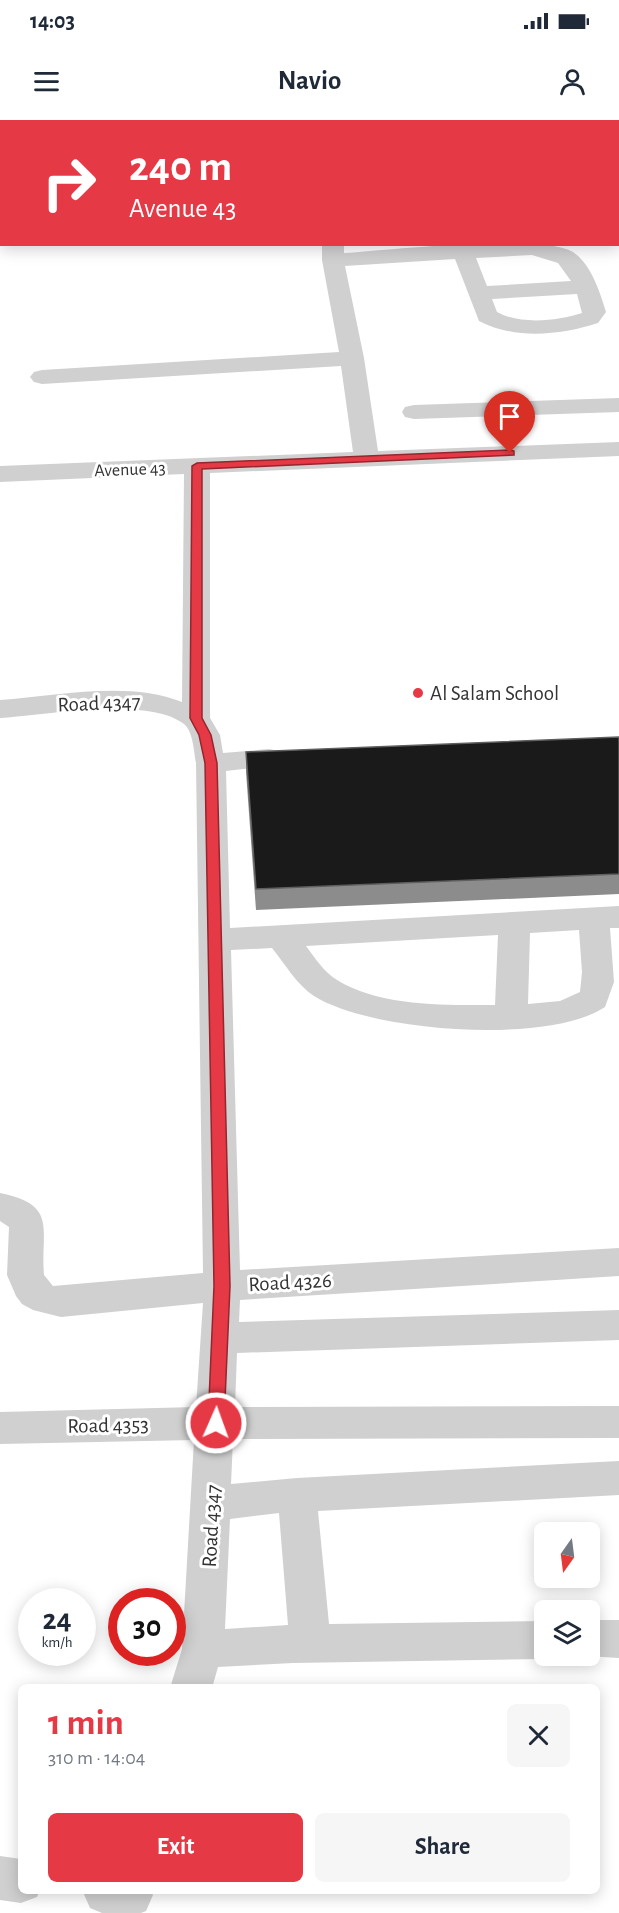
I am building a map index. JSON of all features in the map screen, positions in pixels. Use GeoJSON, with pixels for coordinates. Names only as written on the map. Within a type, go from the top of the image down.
{"type":"FeatureCollection","features":[{"type":"Feature","properties":{"kind":"street"},"geometry":{"type":"LineString","coordinates":[[366,458],[352,358],[333,252],[463,252],[532,248],[575,250],[573,261],[594,312],[590,318],[568,324],[503,325],[488,316],[463,252]]}},
{"type":"Feature","properties":{"kind":"street"},"geometry":{"type":"LineString","coordinates":[[478,293],[585,287]]}},
{"type":"Feature","properties":{"kind":"street"},"geometry":{"type":"LineString","coordinates":[[42,377],[352,358]]}},
{"type":"Feature","properties":{"kind":"street"},"geometry":{"type":"LineString","coordinates":[[414,412],[619,405]]}},
{"type":"Feature","properties":{"kind":"street"},"geometry":{"type":"LineString","coordinates":[[518,408],[532,452]]}},
{"type":"Feature","properties":{"kind":"street","name":"Avenue 43"},"geometry":{"type":"LineString","coordinates":[[0,474],[619,449]]}},
{"type":"Feature","properties":{"kind":"street","name":"Road 4347"},"geometry":{"type":"LineString","coordinates":[[193,1684],[203,1648],[213,1503],[222,1286],[211,763],[205,735],[196,718],[197,466]]}},
{"type":"Feature","properties":{"kind":"street","name":"Road 4347"},"geometry":{"type":"LineString","coordinates":[[0,710],[130,699],[162,704],[196,718]]}},
{"type":"Feature","properties":{"kind":"street"},"geometry":{"type":"LineString","coordinates":[[211,763],[269,758]]}},
{"type":"Feature","properties":{"kind":"street"},"geometry":{"type":"LineString","coordinates":[[216,940],[606,918],[595,997],[591,1002],[587,1006],[566,1012],[511,1017],[471,1018],[406,1012],[352,999],[324,987],[282,938]]}},
{"type":"Feature","properties":{"kind":"street"},"geometry":{"type":"LineString","coordinates":[[511,1017],[514,923]]}},
{"type":"Feature","properties":{"kind":"street","name":"Road 4326"},"geometry":{"type":"LineString","coordinates":[[0,1207],[15,1210],[27,1223],[26,1284],[34,1294],[46,1301],[70,1302],[222,1286],[619,1262]]}},
{"type":"Feature","properties":{"kind":"street"},"geometry":{"type":"LineString","coordinates":[[219,1338],[619,1325]]}},
{"type":"Feature","properties":{"kind":"street","name":"Road 4353"},"geometry":{"type":"LineString","coordinates":[[0,1428],[216,1423],[619,1422]]}},
{"type":"Feature","properties":{"kind":"street"},"geometry":{"type":"LineString","coordinates":[[213,1503],[297,1495],[619,1478]]}},
{"type":"Feature","properties":{"kind":"street"},"geometry":{"type":"LineString","coordinates":[[297,1495],[310,1643]]}},
{"type":"Feature","properties":{"kind":"street"},"geometry":{"type":"LineString","coordinates":[[600,1639],[619,1639]]}},
{"type":"Feature","properties":{"kind":"street"},"geometry":{"type":"LineString","coordinates":[[203,1648],[310,1643],[534,1640]]}},
{"type":"Feature","properties":{"kind":"street"},"geometry":{"type":"LineString","coordinates":[[0,1878],[18,1881]]}},
{"type":"Feature","properties":{"kind":"building"},"geometry":{"type":"Polygon","coordinates":[[[619,737],[619,874],[256,889],[246,752],[619,737]]]}},
{"type":"Feature","properties":{"kind":"place","name":"Al Salam School"},"geometry":{"type":"Point","coordinates":[418,693]}},
{"type":"Feature","properties":{"kind":"route"},"geometry":{"type":"LineString","coordinates":[[216,1423],[222,1286],[216,940],[211,763],[205,735],[196,718],[197,466],[510,453]]}}]}
